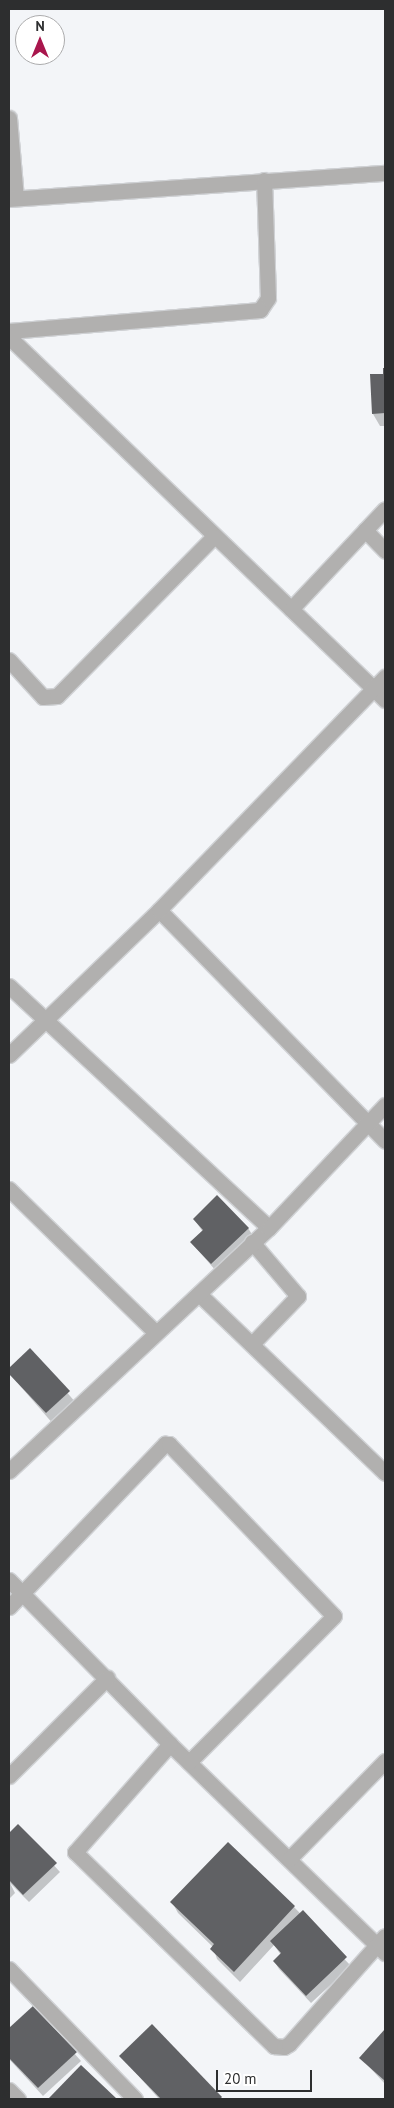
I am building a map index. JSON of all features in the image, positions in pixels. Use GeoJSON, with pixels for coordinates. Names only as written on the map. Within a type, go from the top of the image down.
{"type":"FeatureCollection","features":[{"type":"Feature","properties":{"kind":"street"},"geometry":{"type":"LineString","coordinates":[[9,118],[12,199],[385,173]]}},
{"type":"Feature","properties":{"kind":"street"},"geometry":{"type":"LineString","coordinates":[[9,331],[260,310],[268,298],[264,180]]}},
{"type":"Feature","properties":{"kind":"street"},"geometry":{"type":"LineString","coordinates":[[9,337],[213,537],[385,700]]}},
{"type":"Feature","properties":{"kind":"street"},"geometry":{"type":"LineString","coordinates":[[291,609],[385,509]]}},
{"type":"Feature","properties":{"kind":"street"},"geometry":{"type":"LineString","coordinates":[[365,530],[385,551]]}},
{"type":"Feature","properties":{"kind":"street"},"geometry":{"type":"LineString","coordinates":[[10,664],[43,698],[56,696],[213,537]]}},
{"type":"Feature","properties":{"kind":"street"},"geometry":{"type":"LineString","coordinates":[[9,1055],[42,1020],[159,910],[385,677]]}},
{"type":"Feature","properties":{"kind":"street"},"geometry":{"type":"LineString","coordinates":[[159,910],[385,1141]]}},
{"type":"Feature","properties":{"kind":"street"},"geometry":{"type":"LineString","coordinates":[[9,986],[42,1020],[269,1228]]}},
{"type":"Feature","properties":{"kind":"street"},"geometry":{"type":"LineString","coordinates":[[9,1471],[155,1332],[200,1294],[252,1242],[269,1228],[385,1105]]}},
{"type":"Feature","properties":{"kind":"street"},"geometry":{"type":"LineString","coordinates":[[9,1189],[155,1332]]}},
{"type":"Feature","properties":{"kind":"street"},"geometry":{"type":"LineString","coordinates":[[252,1242],[298,1296],[253,1343]]}},
{"type":"Feature","properties":{"kind":"street"},"geometry":{"type":"LineString","coordinates":[[200,1294],[253,1343],[385,1473]]}},
{"type":"Feature","properties":{"kind":"street"},"geometry":{"type":"LineString","coordinates":[[9,1607],[165,1444],[169,1444],[334,1616],[189,1762]]}},
{"type":"Feature","properties":{"kind":"street"},"geometry":{"type":"LineString","coordinates":[[9,1580],[170,1744],[289,1859],[383,1945],[284,2047],[274,2046],[75,1852],[75,1848],[170,1744]]}},
{"type":"Feature","properties":{"kind":"street"},"geometry":{"type":"LineString","coordinates":[[9,1776],[106,1678]]}},
{"type":"Feature","properties":{"kind":"street"},"geometry":{"type":"LineString","coordinates":[[289,1859],[385,1761]]}},
{"type":"Feature","properties":{"kind":"street"},"geometry":{"type":"LineString","coordinates":[[9,1969],[135,2099]]}},
{"type":"Feature","properties":{"kind":"street"},"geometry":{"type":"LineString","coordinates":[[9,2090],[18,2099]]}},
{"type":"Feature","properties":{"kind":"building"},"geometry":{"type":"Polygon","coordinates":[[[383,368],[385,368],[385,413],[372,414],[370,374],[383,374],[383,368]]]}},
{"type":"Feature","properties":{"kind":"building"},"geometry":{"type":"Polygon","coordinates":[[[217,1195],[249,1228],[211,1264],[190,1242],[203,1230],[193,1219],[217,1195]]]}},
{"type":"Feature","properties":{"kind":"building"},"geometry":{"type":"Polygon","coordinates":[[[30,1348],[70,1391],[46,1413],[9,1374],[9,1368],[30,1348]]]}},
{"type":"Feature","properties":{"kind":"building"},"geometry":{"type":"Polygon","coordinates":[[[18,1824],[57,1863],[23,1895],[9,1880],[9,1833],[18,1824]]]}},
{"type":"Feature","properties":{"kind":"building"},"geometry":{"type":"Polygon","coordinates":[[[228,1842],[295,1906],[234,1972],[210,1949],[214,1944],[170,1902],[228,1842]]]}},
{"type":"Feature","properties":{"kind":"building"},"geometry":{"type":"Polygon","coordinates":[[[303,1910],[347,1957],[306,1996],[273,1961],[281,1953],[270,1941],[303,1910]]]}},
{"type":"Feature","properties":{"kind":"building"},"geometry":{"type":"Polygon","coordinates":[[[33,2006],[77,2052],[38,2088],[9,2058],[9,2028],[33,2006]]]}},
{"type":"Feature","properties":{"kind":"building"},"geometry":{"type":"Polygon","coordinates":[[[152,2024],[222,2097],[220,2099],[161,2099],[119,2056],[152,2024]]]}},
{"type":"Feature","properties":{"kind":"building"},"geometry":{"type":"Polygon","coordinates":[[[385,2029],[385,2081],[359,2058],[385,2029]]]}},
{"type":"Feature","properties":{"kind":"building"},"geometry":{"type":"Polygon","coordinates":[[[81,2065],[117,2099],[49,2098],[81,2065]]]}}]}
